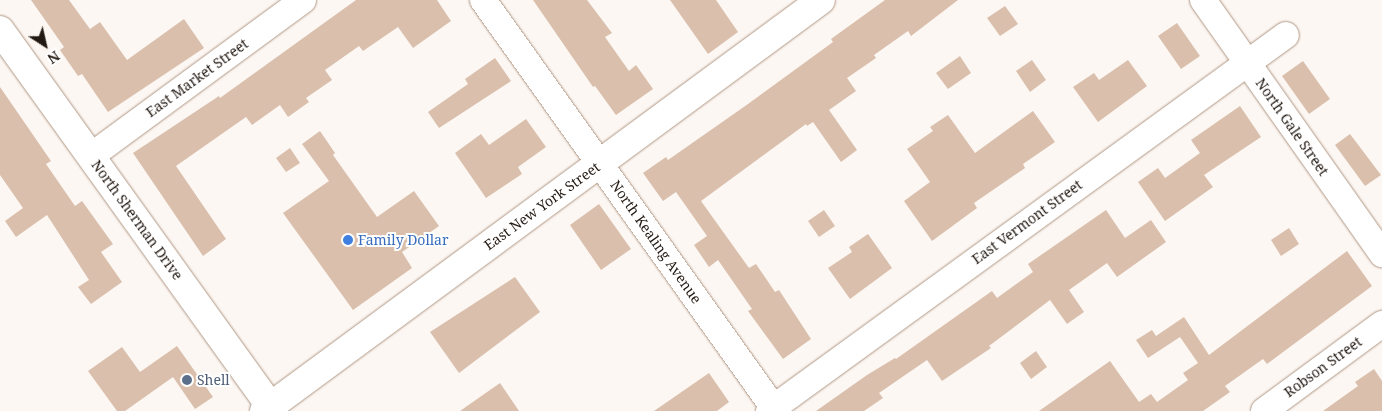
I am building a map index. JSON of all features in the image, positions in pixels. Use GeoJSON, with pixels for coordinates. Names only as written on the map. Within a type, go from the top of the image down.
{"type":"FeatureCollection","features":[{"type":"Feature","properties":{"kind":"main road","name":"East New York Street"},"geometry":{"type":"LineString","coordinates":[[269,409],[821,0]]}},
{"type":"Feature","properties":{"kind":"main road","name":"North Sherman Drive"},"geometry":{"type":"LineString","coordinates":[[0,30],[269,409]]}},
{"type":"Feature","properties":{"kind":"street","name":"East Market Street"},"geometry":{"type":"LineString","coordinates":[[91,156],[303,0]]}},
{"type":"Feature","properties":{"kind":"street","name":"North Kealing Avenue"},"geometry":{"type":"LineString","coordinates":[[483,0],[773,410]]}},
{"type":"Feature","properties":{"kind":"street","name":"North Gale Street"},"geometry":{"type":"LineString","coordinates":[[1203,0],[1382,254]]}},
{"type":"Feature","properties":{"kind":"street","name":"East Vermont Street"},"geometry":{"type":"LineString","coordinates":[[773,410],[1286,35]]}},
{"type":"Feature","properties":{"kind":"street","name":"Robson Street"},"geometry":{"type":"LineString","coordinates":[[1264,411],[1382,324]]}},
{"type":"Feature","properties":{"kind":"building"},"geometry":{"type":"Polygon","coordinates":[[[31,0],[69,0],[90,29],[100,22],[127,60],[184,19],[204,48],[108,112],[82,74],[78,76],[60,50],[64,47],[31,0]]]}},
{"type":"Feature","properties":{"kind":"building"},"geometry":{"type":"Polygon","coordinates":[[[356,0],[437,0],[451,21],[413,48],[398,27],[363,51],[359,46],[325,70],[332,80],[306,98],[309,102],[288,117],[280,105],[252,125],[246,117],[176,166],[226,239],[203,256],[133,153],[219,96],[220,98],[356,0]]]}},
{"type":"Feature","properties":{"kind":"building"},"geometry":{"type":"Polygon","coordinates":[[[533,0],[587,0],[612,33],[605,37],[629,71],[636,65],[653,89],[616,115],[595,86],[593,87],[533,0]]]}},
{"type":"Feature","properties":{"kind":"building"},"geometry":{"type":"Polygon","coordinates":[[[670,0],[716,0],[738,32],[708,54],[670,0]]]}},
{"type":"Feature","properties":{"kind":"building"},"geometry":{"type":"Polygon","coordinates":[[[885,0],[958,0],[911,36],[908,31],[874,55],[876,58],[847,78],[856,91],[829,110],[857,150],[841,162],[813,122],[807,126],[806,124],[701,201],[749,268],[756,264],[775,292],[779,290],[811,339],[783,359],[748,311],[752,309],[718,260],[709,267],[694,245],[707,236],[676,192],[663,201],[643,173],[666,157],[668,160],[748,104],[833,42],[831,39],[885,0]]]}},
{"type":"Feature","properties":{"kind":"building"},"geometry":{"type":"Polygon","coordinates":[[[1005,6],[1018,24],[1000,36],[987,18],[1005,6]]]}},
{"type":"Feature","properties":{"kind":"building"},"geometry":{"type":"Polygon","coordinates":[[[1177,23],[1200,56],[1181,69],[1158,36],[1177,23]]]}},
{"type":"Feature","properties":{"kind":"building"},"geometry":{"type":"Polygon","coordinates":[[[960,56],[971,73],[948,89],[936,73],[960,56]]]}},
{"type":"Feature","properties":{"kind":"building"},"geometry":{"type":"Polygon","coordinates":[[[495,58],[511,81],[439,128],[428,112],[468,84],[465,79],[495,58]]]}},
{"type":"Feature","properties":{"kind":"building"},"geometry":{"type":"Polygon","coordinates":[[[1032,60],[1046,80],[1030,92],[1016,71],[1032,60]]]}},
{"type":"Feature","properties":{"kind":"building"},"geometry":{"type":"Polygon","coordinates":[[[1128,60],[1147,86],[1098,122],[1073,87],[1094,73],[1099,80],[1128,60]]]}},
{"type":"Feature","properties":{"kind":"building"},"geometry":{"type":"Polygon","coordinates":[[[1303,61],[1330,99],[1309,114],[1282,76],[1303,61]]]}},
{"type":"Feature","properties":{"kind":"building"},"geometry":{"type":"Polygon","coordinates":[[[0,87],[51,161],[46,164],[75,206],[82,201],[113,244],[101,252],[122,282],[91,304],[78,287],[89,280],[47,215],[16,237],[5,221],[23,208],[0,175],[0,87]]]}},
{"type":"Feature","properties":{"kind":"building"},"geometry":{"type":"Polygon","coordinates":[[[1240,106],[1261,137],[1204,175],[1213,187],[1165,221],[1138,182],[1158,168],[1165,178],[1200,153],[1191,140],[1240,106]]]}},
{"type":"Feature","properties":{"kind":"building"},"geometry":{"type":"Polygon","coordinates":[[[1033,111],[1055,142],[1023,164],[1025,168],[974,203],[977,208],[932,241],[904,201],[930,182],[907,149],[933,131],[930,127],[948,115],[975,153],[1033,111]]]}},
{"type":"Feature","properties":{"kind":"building"},"geometry":{"type":"Polygon","coordinates":[[[526,119],[546,147],[518,167],[522,174],[486,198],[455,153],[481,134],[489,145],[526,119]]]}},
{"type":"Feature","properties":{"kind":"building","name":"Family Dollar"},"geometry":{"type":"Polygon","coordinates":[[[320,131],[335,153],[333,155],[377,217],[414,191],[439,226],[402,252],[412,268],[353,310],[283,213],[329,181],[302,144],[320,131]]]}},
{"type":"Feature","properties":{"kind":"building"},"geometry":{"type":"Polygon","coordinates":[[[1350,134],[1381,175],[1365,186],[1335,145],[1350,134]]]}},
{"type":"Feature","properties":{"kind":"building"},"geometry":{"type":"Polygon","coordinates":[[[290,148],[300,163],[286,172],[276,158],[290,148]]]}},
{"type":"Feature","properties":{"kind":"building"},"geometry":{"type":"Polygon","coordinates":[[[599,204],[631,249],[601,270],[570,225],[599,204]]]}},
{"type":"Feature","properties":{"kind":"building"},"geometry":{"type":"Polygon","coordinates":[[[824,210],[835,226],[819,237],[808,221],[824,210]]]}},
{"type":"Feature","properties":{"kind":"building"},"geometry":{"type":"Polygon","coordinates":[[[1106,210],[1125,238],[1151,220],[1166,242],[1117,277],[1107,263],[1069,290],[1084,312],[1067,324],[1050,300],[989,346],[991,348],[942,381],[927,360],[879,393],[883,398],[864,411],[816,411],[867,375],[896,359],[992,291],[997,298],[1033,272],[1028,264],[1106,210]]]}},
{"type":"Feature","properties":{"kind":"building"},"geometry":{"type":"Polygon","coordinates":[[[1289,228],[1299,244],[1281,256],[1271,240],[1289,228]]]}},
{"type":"Feature","properties":{"kind":"building"},"geometry":{"type":"Polygon","coordinates":[[[868,234],[892,268],[850,299],[828,268],[852,252],[849,247],[868,234]]]}},
{"type":"Feature","properties":{"kind":"building"},"geometry":{"type":"Polygon","coordinates":[[[1347,251],[1372,286],[1267,364],[1263,359],[1225,386],[1230,392],[1203,411],[1039,411],[1110,361],[1139,402],[1151,394],[1157,402],[1188,380],[1183,373],[1198,363],[1180,337],[1148,358],[1136,340],[1152,330],[1156,336],[1184,317],[1209,355],[1347,251]]]}},
{"type":"Feature","properties":{"kind":"building"},"geometry":{"type":"Polygon","coordinates":[[[515,277],[540,312],[459,373],[430,332],[515,277]]]}},
{"type":"Feature","properties":{"kind":"building"},"geometry":{"type":"Polygon","coordinates":[[[177,346],[213,397],[195,409],[173,377],[125,411],[117,411],[88,371],[122,347],[140,372],[177,346]]]}},
{"type":"Feature","properties":{"kind":"building"},"geometry":{"type":"Polygon","coordinates":[[[1036,351],[1047,367],[1031,379],[1020,363],[1036,351]]]}},
{"type":"Feature","properties":{"kind":"building"},"geometry":{"type":"Polygon","coordinates":[[[1374,369],[1382,381],[1382,411],[1323,411],[1358,386],[1355,382],[1374,369]]]}},
{"type":"Feature","properties":{"kind":"building"},"geometry":{"type":"Polygon","coordinates":[[[709,373],[729,402],[717,411],[654,411],[709,373]]]}},
{"type":"Feature","properties":{"kind":"building"},"geometry":{"type":"Polygon","coordinates":[[[500,383],[519,411],[460,411],[500,383]]]}},
{"type":"Feature","properties":{"kind":"place","name":"Family Dollar"},"geometry":{"type":"Point","coordinates":[348,240]}},
{"type":"Feature","properties":{"kind":"place","name":"Shell"},"geometry":{"type":"Point","coordinates":[187,380]}}]}
